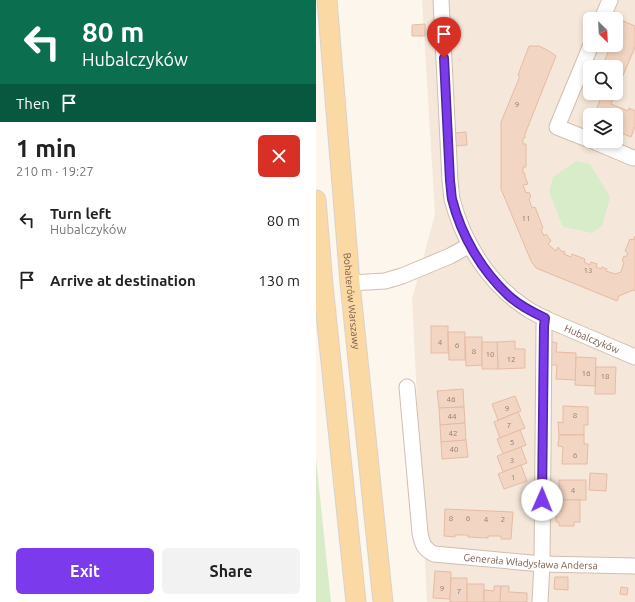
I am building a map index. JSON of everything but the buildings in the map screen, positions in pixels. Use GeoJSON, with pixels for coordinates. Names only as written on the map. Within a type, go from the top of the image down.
{"type":"FeatureCollection","features":[{"type":"Feature","properties":{"kind":"main road","name":"Bohaterów Warszawy"},"geometry":{"type":"LineString","coordinates":[[327,0],[350,283],[383,602]]}},
{"type":"Feature","properties":{"kind":"main road"},"geometry":{"type":"LineString","coordinates":[[316,200],[323,285],[356,602]]}},
{"type":"Feature","properties":{"kind":"street","name":"Hubalczyków"},"geometry":{"type":"LineString","coordinates":[[441,0],[452,198],[461,228],[470,245],[492,278],[510,296],[527,309],[635,357]]}},
{"type":"Feature","properties":{"kind":"street"},"geometry":{"type":"LineString","coordinates":[[605,12],[610,0]]}},
{"type":"Feature","properties":{"kind":"street"},"geometry":{"type":"LineString","coordinates":[[583,137],[557,127],[588,52]]}},
{"type":"Feature","properties":{"kind":"street"},"geometry":{"type":"LineString","coordinates":[[609,148],[632,158]]}},
{"type":"Feature","properties":{"kind":"street"},"geometry":{"type":"LineString","coordinates":[[350,283],[385,281],[402,276],[450,256],[470,245]]}},
{"type":"Feature","properties":{"kind":"street"},"geometry":{"type":"LineString","coordinates":[[540,602],[542,564],[545,318]]}},
{"type":"Feature","properties":{"kind":"street","name":"Generała Władysława Andersa"},"geometry":{"type":"LineString","coordinates":[[407,387],[420,533],[421,541],[427,550],[434,554],[542,564],[635,566]]}},
{"type":"Feature","properties":{"kind":"shaded area"},"geometry":{"type":"Polygon","coordinates":[[[422,0],[635,0],[635,602],[427,602],[412,299],[435,214],[422,0]]]}},
{"type":"Feature","properties":{"kind":"green space"},"geometry":{"type":"Polygon","coordinates":[[[576,161],[590,164],[610,197],[602,226],[592,233],[563,227],[549,192],[553,177],[576,161]]]}},
{"type":"Feature","properties":{"kind":"green space"},"geometry":{"type":"Polygon","coordinates":[[[316,459],[331,602],[316,602],[316,459]]]}},
{"type":"Feature","properties":{"kind":"route"},"geometry":{"type":"LineString","coordinates":[[444,58],[450,181],[452,198],[461,228],[470,245],[492,278],[510,296],[527,309],[545,318],[542,500]]}}]}
